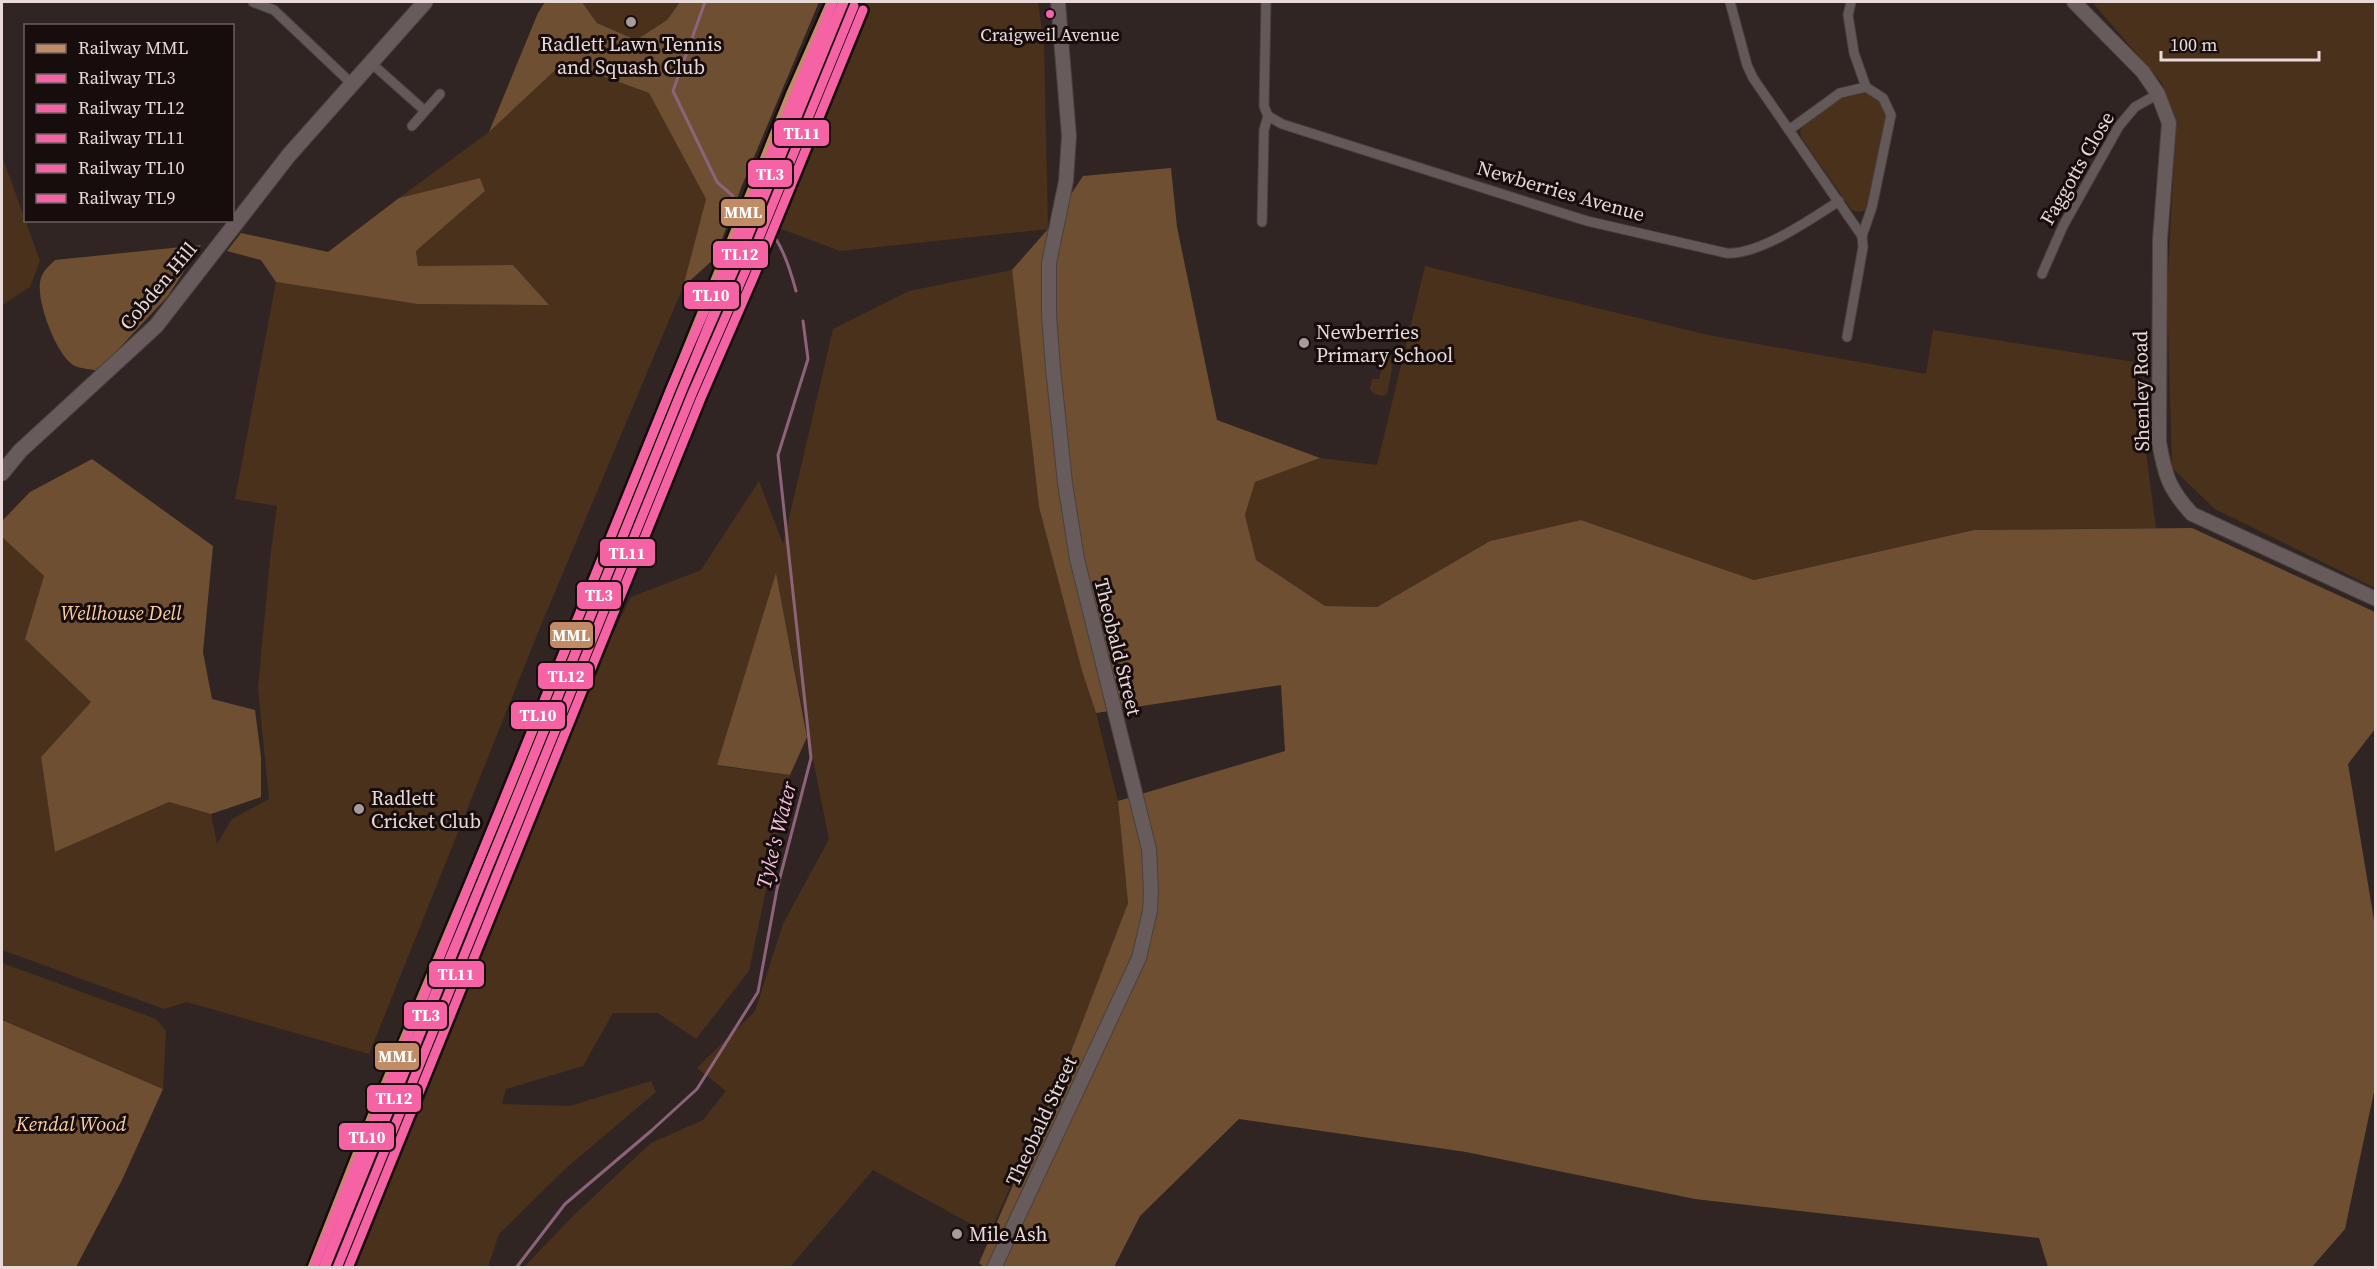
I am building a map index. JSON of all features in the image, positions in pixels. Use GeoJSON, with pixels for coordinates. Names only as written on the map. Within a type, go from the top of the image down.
{"type":"FeatureCollection","features":[{"type":"Feature","properties":{"kind":"main road","name":"Cobden Hill"},"geometry":{"type":"LineString","coordinates":[[2,473],[20,451],[156,326],[289,155],[425,2]]}},
{"type":"Feature","properties":{"kind":"street"},"geometry":{"type":"LineString","coordinates":[[253,2],[274,10],[351,83]]}},
{"type":"Feature","properties":{"kind":"street","name":"Theobald Street"},"geometry":{"type":"LineString","coordinates":[[994,1268],[1139,958],[1147,928],[1151,891],[1149,849],[1077,559],[1062,460],[1049,305],[1049,263],[1066,181],[1068,160],[1058,2]]}},
{"type":"Feature","properties":{"kind":"street"},"geometry":{"type":"LineString","coordinates":[[1262,222],[1264,130],[1268,116],[1264,106],[1266,2]]}},
{"type":"Feature","properties":{"kind":"street"},"geometry":{"type":"LineString","coordinates":[[1730,2],[1747,65],[1753,78],[1862,236]]}},
{"type":"Feature","properties":{"kind":"street"},"geometry":{"type":"LineString","coordinates":[[1847,337],[1863,247],[1862,236],[1872,207],[1891,115],[1883,98],[1866,87],[1854,53],[1848,15],[1851,2]]}},
{"type":"Feature","properties":{"kind":"street","name":"Shenley Road"},"geometry":{"type":"LineString","coordinates":[[2074,2],[2143,72],[2158,94],[2169,123],[2160,239],[2159,442],[2164,471],[2175,496],[2192,514],[2376,599]]}},
{"type":"Feature","properties":{"kind":"street"},"geometry":{"type":"LineString","coordinates":[[370,62],[425,111]]}},
{"type":"Feature","properties":{"kind":"street"},"geometry":{"type":"LineString","coordinates":[[1789,130],[1840,93],[1866,87]]}},
{"type":"Feature","properties":{"kind":"street"},"geometry":{"type":"LineString","coordinates":[[412,126],[440,94]]}},
{"type":"Feature","properties":{"kind":"street","name":"Faggotts Close"},"geometry":{"type":"LineString","coordinates":[[2042,274],[2063,226],[2119,126],[2135,107],[2158,94]]}},
{"type":"Feature","properties":{"kind":"street","name":"Newberries Avenue"},"geometry":{"type":"LineString","coordinates":[[1268,116],[1282,124],[1587,221],[1726,253],[1742,252],[1797,229],[1839,201]]}},
{"type":"Feature","properties":{"kind":"shaded area","name":"Radlett Lawn Tennis and Squash Club"},"geometry":{"type":"Polygon","coordinates":[[[582,2],[680,2],[667,20],[636,40],[597,23],[582,2]]]}},
{"type":"Feature","properties":{"kind":"shaded area"},"geometry":{"type":"Polygon","coordinates":[[[857,2],[1038,2],[1044,44],[1048,229],[840,251],[776,227],[843,35],[857,2]]]}},
{"type":"Feature","properties":{"kind":"shaded area"},"geometry":{"type":"Polygon","coordinates":[[[2092,2],[2375,2],[2375,588],[2215,509],[2172,468],[2167,291],[2176,123],[2162,83],[2092,2]]]}},
{"type":"Feature","properties":{"kind":"shaded area"},"geometry":{"type":"Polygon","coordinates":[[[564,62],[649,93],[706,199],[683,287],[539,630],[369,1054],[187,1002],[164,1009],[2,950],[2,537],[44,576],[25,639],[91,702],[41,757],[55,852],[169,802],[211,814],[217,844],[232,819],[269,799],[258,688],[277,506],[235,499],[276,282],[417,304],[548,305],[513,265],[418,266],[416,251],[485,191],[480,178],[399,198],[489,132],[564,62]]]}},
{"type":"Feature","properties":{"kind":"shaded area"},"geometry":{"type":"Polygon","coordinates":[[[1864,92],[1879,99],[1887,113],[1868,207],[1859,212],[1852,210],[1801,137],[1800,131],[1805,122],[1844,95],[1864,92]]]}},
{"type":"Feature","properties":{"kind":"shaded area"},"geometry":{"type":"Polygon","coordinates":[[[2,156],[40,261],[30,287],[2,305],[2,156]]]}},
{"type":"Feature","properties":{"kind":"shaded area"},"geometry":{"type":"Polygon","coordinates":[[[1425,266],[1708,335],[1926,374],[1933,330],[2134,362],[2156,528],[1974,530],[1754,580],[1581,520],[1490,541],[1377,607],[1325,606],[1256,560],[1245,515],[1255,482],[1320,458],[1377,465],[1425,266]]]}},
{"type":"Feature","properties":{"kind":"shaded area"},"geometry":{"type":"Polygon","coordinates":[[[1012,270],[1039,507],[1118,801],[1128,903],[1068,1059],[989,1234],[873,1170],[790,1267],[524,1267],[574,1215],[651,1143],[703,1120],[726,1091],[697,1068],[755,1011],[783,924],[829,839],[776,575],[718,766],[790,775],[749,971],[696,1039],[658,1013],[613,1013],[583,1066],[506,1089],[502,1104],[570,1106],[651,1081],[656,1092],[565,1169],[499,1234],[488,1267],[346,1268],[391,1164],[457,985],[520,859],[596,668],[631,597],[701,570],[759,481],[783,544],[833,329],[909,291],[1012,270]]]}},
{"type":"Feature","properties":{"kind":"shaded area"},"geometry":{"type":"Polygon","coordinates":[[[1385,354],[1390,354],[1392,369],[1387,394],[1382,396],[1374,394],[1370,389],[1372,379],[1379,379],[1385,354]]]}},
{"type":"Feature","properties":{"kind":"shaded area"},"geometry":{"type":"Polygon","coordinates":[[[2,963],[156,1019],[166,1031],[163,1089],[2,1020],[2,963]]]}},
{"type":"Feature","properties":{"kind":"green space"},"geometry":{"type":"Polygon","coordinates":[[[545,2],[582,2],[597,23],[636,40],[667,20],[680,2],[819,2],[741,188],[715,258],[683,287],[706,199],[649,93],[564,62],[489,132],[538,13],[545,2]]]}},
{"type":"Feature","properties":{"kind":"green space"},"geometry":{"type":"Polygon","coordinates":[[[1171,168],[1177,227],[1217,420],[1320,458],[1255,482],[1245,515],[1256,560],[1325,606],[1377,607],[1490,541],[1581,520],[1754,580],[1974,530],[2192,528],[2375,612],[2375,729],[2348,764],[2375,926],[2375,1087],[2345,1229],[2312,1267],[2048,1267],[2039,1238],[1695,1199],[1466,1152],[1239,1119],[1140,1216],[1114,1267],[985,1268],[979,1263],[1068,1059],[1128,903],[1118,801],[1285,751],[1281,685],[1096,713],[1082,671],[1039,507],[1012,270],[1048,229],[1083,176],[1171,168]]]}},
{"type":"Feature","properties":{"kind":"green space"},"geometry":{"type":"Polygon","coordinates":[[[480,178],[485,191],[416,251],[418,266],[513,265],[549,305],[417,304],[276,282],[261,260],[227,251],[241,233],[328,252],[399,198],[480,178]]]}},
{"type":"Feature","properties":{"kind":"green space"},"geometry":{"type":"Polygon","coordinates":[[[201,245],[168,296],[98,371],[75,366],[68,361],[54,340],[41,299],[41,278],[55,260],[201,245]]]}},
{"type":"Feature","properties":{"kind":"green space","name":"Wellhouse Dell"},"geometry":{"type":"Polygon","coordinates":[[[92,459],[213,546],[203,652],[212,699],[255,710],[261,757],[261,797],[211,814],[169,802],[55,852],[41,757],[91,702],[25,639],[44,576],[2,537],[2,521],[30,492],[92,459]]]}},
{"type":"Feature","properties":{"kind":"green space"},"geometry":{"type":"Polygon","coordinates":[[[776,573],[807,737],[790,775],[717,765],[776,573]]]}},
{"type":"Feature","properties":{"kind":"green space","name":"Kendal Wood"},"geometry":{"type":"Polygon","coordinates":[[[2,1020],[163,1089],[122,1180],[76,1267],[2,1267],[2,1020]]]}},
{"type":"Feature","properties":{"kind":"waterway","name":"Tyke's Water"},"geometry":{"type":"LineString","coordinates":[[705,2],[673,91],[717,182],[733,196]]}},
{"type":"Feature","properties":{"kind":"waterway","name":"Tyke's Water"},"geometry":{"type":"LineString","coordinates":[[764,222],[784,254],[796,291]]}},
{"type":"Feature","properties":{"kind":"waterway","name":"Tyke's Water"},"geometry":{"type":"LineString","coordinates":[[516,1268],[565,1204],[697,1089],[758,992],[777,889],[811,758],[778,455],[808,359],[803,321]]}},
{"type":"Feature","properties":{"kind":"rail line","name":"MML"},"geometry":{"type":"LineString","coordinates":[[312,1268],[374,1111],[509,789],[791,93],[831,2]]}},
{"type":"Feature","properties":{"kind":"rail line","name":"TL10"},"geometry":{"type":"LineString","coordinates":[[315,1264],[672,386],[833,2]]}},
{"type":"Feature","properties":{"kind":"rail line","name":"TL12"},"geometry":{"type":"LineString","coordinates":[[325,1268],[682,390],[735,268],[844,2]]}},
{"type":"Feature","properties":{"kind":"rail line","name":"TL3"},"geometry":{"type":"LineString","coordinates":[[323,1268],[384,1115],[519,793],[801,97],[841,6]]}},
{"type":"Feature","properties":{"kind":"rail line","name":"TL11"},"geometry":{"type":"LineString","coordinates":[[337,1268],[692,394],[745,272],[854,6]]}},
{"type":"Feature","properties":{"kind":"rail line","name":"TL9"},"geometry":{"type":"LineString","coordinates":[[348,1268],[701,398],[754,276],[863,10]]}},
{"type":"Feature","properties":{"kind":"place","name":"Craigweil Avenue"},"geometry":{"type":"Point","coordinates":[1050,14]}},
{"type":"Feature","properties":{"kind":"place","name":"Radlett Lawn Tennis and Squash Club"},"geometry":{"type":"Point","coordinates":[631,22]}},
{"type":"Feature","properties":{"kind":"place","name":"Newberries Primary School"},"geometry":{"type":"Point","coordinates":[1304,343]}},
{"type":"Feature","properties":{"kind":"place","name":"Radlett Cricket Club"},"geometry":{"type":"Point","coordinates":[359,809]}},
{"type":"Feature","properties":{"kind":"place","name":"Mile Ash"},"geometry":{"type":"Point","coordinates":[957,1234]}}]}
